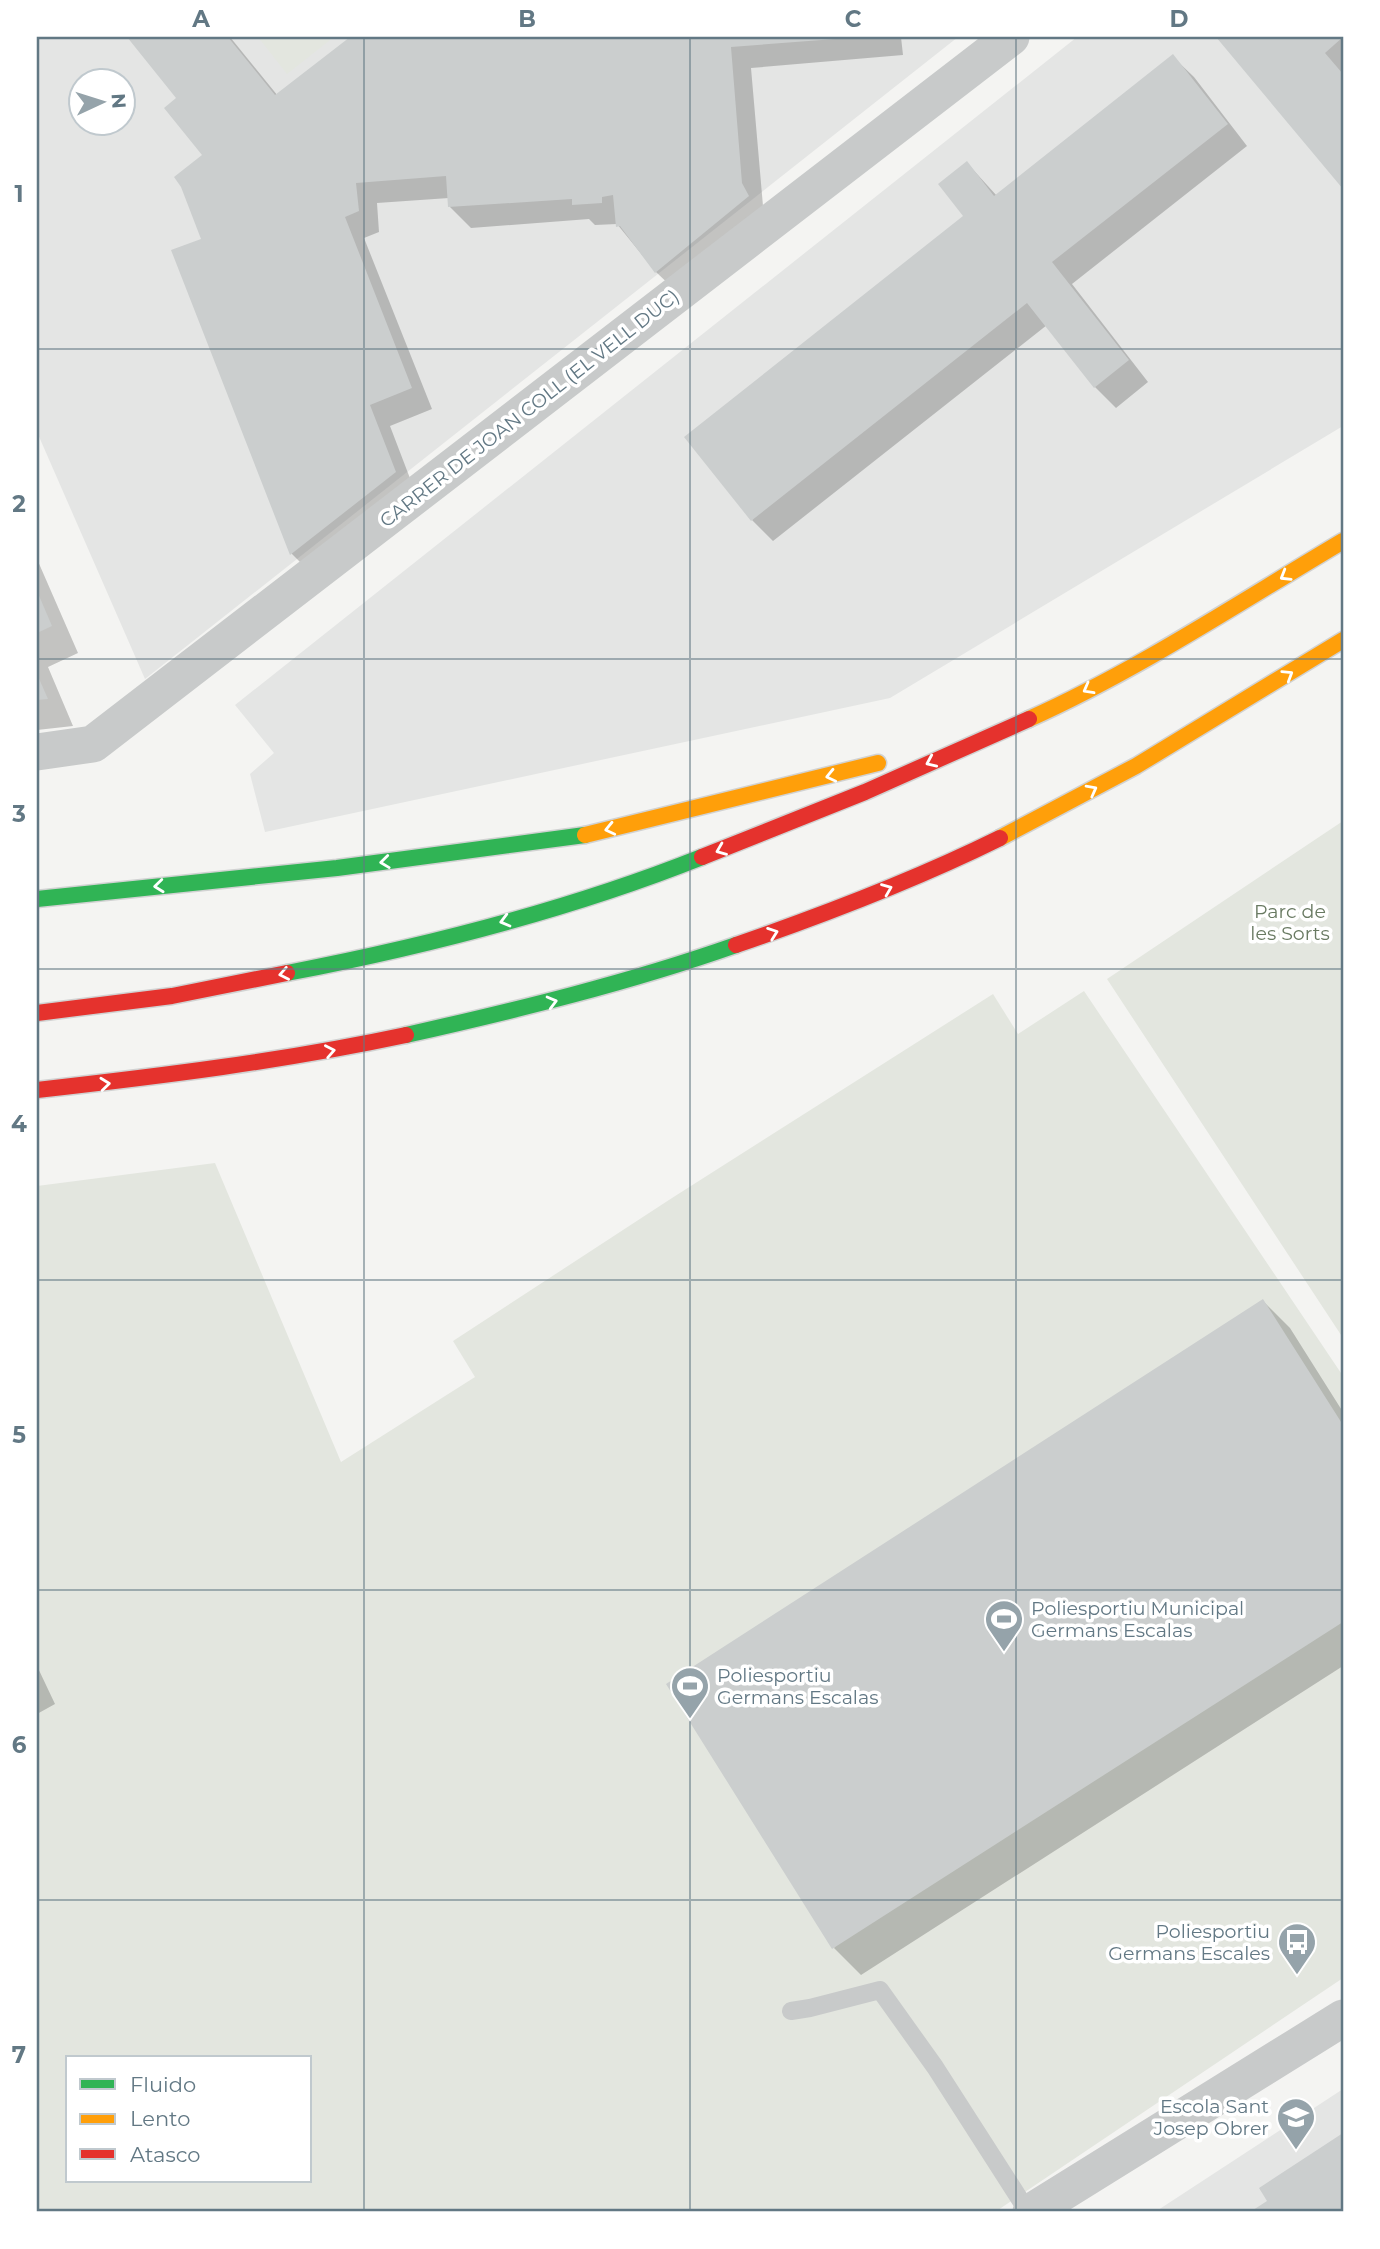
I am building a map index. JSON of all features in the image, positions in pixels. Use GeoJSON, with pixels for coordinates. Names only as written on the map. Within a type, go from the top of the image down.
{"type":"FeatureCollection","features":[{"type":"Feature","properties":{"kind":"highway"},"geometry":{"type":"LineString","coordinates":[[37,1013],[172,996],[374,956],[542,911],[702,857],[865,792],[1060,705],[1177,640],[1343,541]]}},
{"type":"Feature","properties":{"kind":"highway"},"geometry":{"type":"LineString","coordinates":[[37,1090],[223,1069],[421,1033],[526,1009],[722,951],[824,915],[1010,833],[1194,733],[1343,640]]}},
{"type":"Feature","properties":{"kind":"highway"},"geometry":{"type":"LineString","coordinates":[[917,751],[1060,705]]}},
{"type":"Feature","properties":{"kind":"highway"},"geometry":{"type":"LineString","coordinates":[[37,899],[337,868],[576,837],[852,771],[891,759]]}},
{"type":"Feature","properties":{"kind":"street","name":"CARRER DE JOAN COLL (EL VELL DUC)"},"geometry":{"type":"LineString","coordinates":[[37,752],[93,744],[1011,37]]}},
{"type":"Feature","properties":{"kind":"street"},"geometry":{"type":"LineString","coordinates":[[1030,2212],[1343,2018]]}},
{"type":"Feature","properties":{"kind":"lane"},"geometry":{"type":"LineString","coordinates":[[791,2011],[880,1990],[935,2067],[1030,2212]]}},
{"type":"Feature","properties":{"kind":"shaded area"},"geometry":{"type":"Polygon","coordinates":[[[37,37],[958,37],[145,679],[37,432],[37,37]]]}},
{"type":"Feature","properties":{"kind":"shaded area"},"geometry":{"type":"Polygon","coordinates":[[[1077,37],[1343,37],[1343,426],[890,698],[265,832],[250,774],[274,753],[235,705],[1077,37]]]}},
{"type":"Feature","properties":{"kind":"shaded area","name":"Escola Sant Josep Obrer"},"geometry":{"type":"Polygon","coordinates":[[[1343,2089],[1343,2212],[1155,2212],[1343,2089]]]}},
{"type":"Feature","properties":{"kind":"green space"},"geometry":{"type":"Polygon","coordinates":[[[258,37],[334,37],[287,74],[258,37]]]}},
{"type":"Feature","properties":{"kind":"green space","name":"Parc de les Sorts"},"geometry":{"type":"Polygon","coordinates":[[[1343,821],[1343,1338],[1107,979],[1343,821]]]}},
{"type":"Feature","properties":{"kind":"green space","name":"Poliesportiu Germans Escalas"},"geometry":{"type":"Polygon","coordinates":[[[1084,991],[1343,1376],[1343,1978],[995,2212],[37,2212],[37,1186],[215,1163],[341,1462],[475,1377],[453,1341],[993,994],[1018,1034],[1084,991]]]}},
{"type":"Feature","properties":{"kind":"building"},"geometry":{"type":"Polygon","coordinates":[[[127,37],[228,37],[275,95],[350,37],[835,39],[731,47],[742,183],[749,196],[655,273],[620,226],[616,227],[613,195],[602,197],[602,203],[572,205],[572,199],[448,207],[446,176],[356,183],[359,211],[345,217],[412,388],[370,405],[396,472],[290,555],[171,250],[201,239],[181,187],[174,177],[202,155],[164,108],[176,98],[127,37]]]}},
{"type":"Feature","properties":{"kind":"building"},"geometry":{"type":"Polygon","coordinates":[[[1216,37],[1343,37],[1325,53],[1343,74],[1343,189],[1216,37]]]}},
{"type":"Feature","properties":{"kind":"building"},"geometry":{"type":"Polygon","coordinates":[[[1173,54],[1228,124],[1052,262],[1129,360],[1094,388],[1027,303],[751,521],[684,437],[963,216],[938,184],[967,161],[994,196],[1173,54]]]}},
{"type":"Feature","properties":{"kind":"building"},"geometry":{"type":"Polygon","coordinates":[[[37,591],[52,626],[37,633],[37,591]]]}},
{"type":"Feature","properties":{"kind":"building"},"geometry":{"type":"Polygon","coordinates":[[[37,674],[48,699],[37,700],[37,674]]]}},
{"type":"Feature","properties":{"kind":"building","name":"Poliesportiu Municipal Germans Escalas"},"geometry":{"type":"Polygon","coordinates":[[[1263,1299],[1343,1425],[1343,1622],[832,1949],[666,1684],[1263,1299]]]}},
{"type":"Feature","properties":{"kind":"building"},"geometry":{"type":"Polygon","coordinates":[[[1343,2133],[1343,2212],[1250,2212],[1267,2201],[1259,2188],[1343,2133]]]}},
{"type":"Feature","properties":{"kind":"traffic: fast"},"geometry":{"type":"LineString","coordinates":[[37,899],[337,868],[585,835]]}},
{"type":"Feature","properties":{"kind":"traffic: fast"},"geometry":{"type":"LineString","coordinates":[[287,973],[497,925],[601,894],[702,857]]}},
{"type":"Feature","properties":{"kind":"traffic: fast"},"geometry":{"type":"LineString","coordinates":[[406,1035],[572,995],[736,945]]}},
{"type":"Feature","properties":{"kind":"traffic: slow"},"geometry":{"type":"LineString","coordinates":[[1029,719],[1149,657],[1343,541]]}},
{"type":"Feature","properties":{"kind":"traffic: slow"},"geometry":{"type":"LineString","coordinates":[[1000,838],[1136,766],[1343,640]]}},
{"type":"Feature","properties":{"kind":"traffic: slow"},"geometry":{"type":"LineString","coordinates":[[585,835],[878,763]]}},
{"type":"Feature","properties":{"kind":"traffic: jam"},"geometry":{"type":"LineString","coordinates":[[702,857],[865,792],[1029,719]]}},
{"type":"Feature","properties":{"kind":"traffic: jam"},"geometry":{"type":"LineString","coordinates":[[736,945],[870,896],[1000,838]]}},
{"type":"Feature","properties":{"kind":"traffic: jam"},"geometry":{"type":"LineString","coordinates":[[37,1013],[172,996],[287,973]]}},
{"type":"Feature","properties":{"kind":"traffic: jam"},"geometry":{"type":"LineString","coordinates":[[37,1090],[268,1060],[406,1035]]}},
{"type":"Feature","properties":{"kind":"place","name":"Poliesportiu Municipal Germans Escalas"},"geometry":{"type":"Point","coordinates":[1004,1653]}},
{"type":"Feature","properties":{"kind":"place","name":"Poliesportiu Germans Escalas"},"geometry":{"type":"Point","coordinates":[690,1720]}},
{"type":"Feature","properties":{"kind":"place","name":"Poliesportiu Germans Escales"},"geometry":{"type":"Point","coordinates":[1297,1976]}},
{"type":"Feature","properties":{"kind":"place","name":"Escola Sant Josep Obrer"},"geometry":{"type":"Point","coordinates":[1296,2151]}}]}
